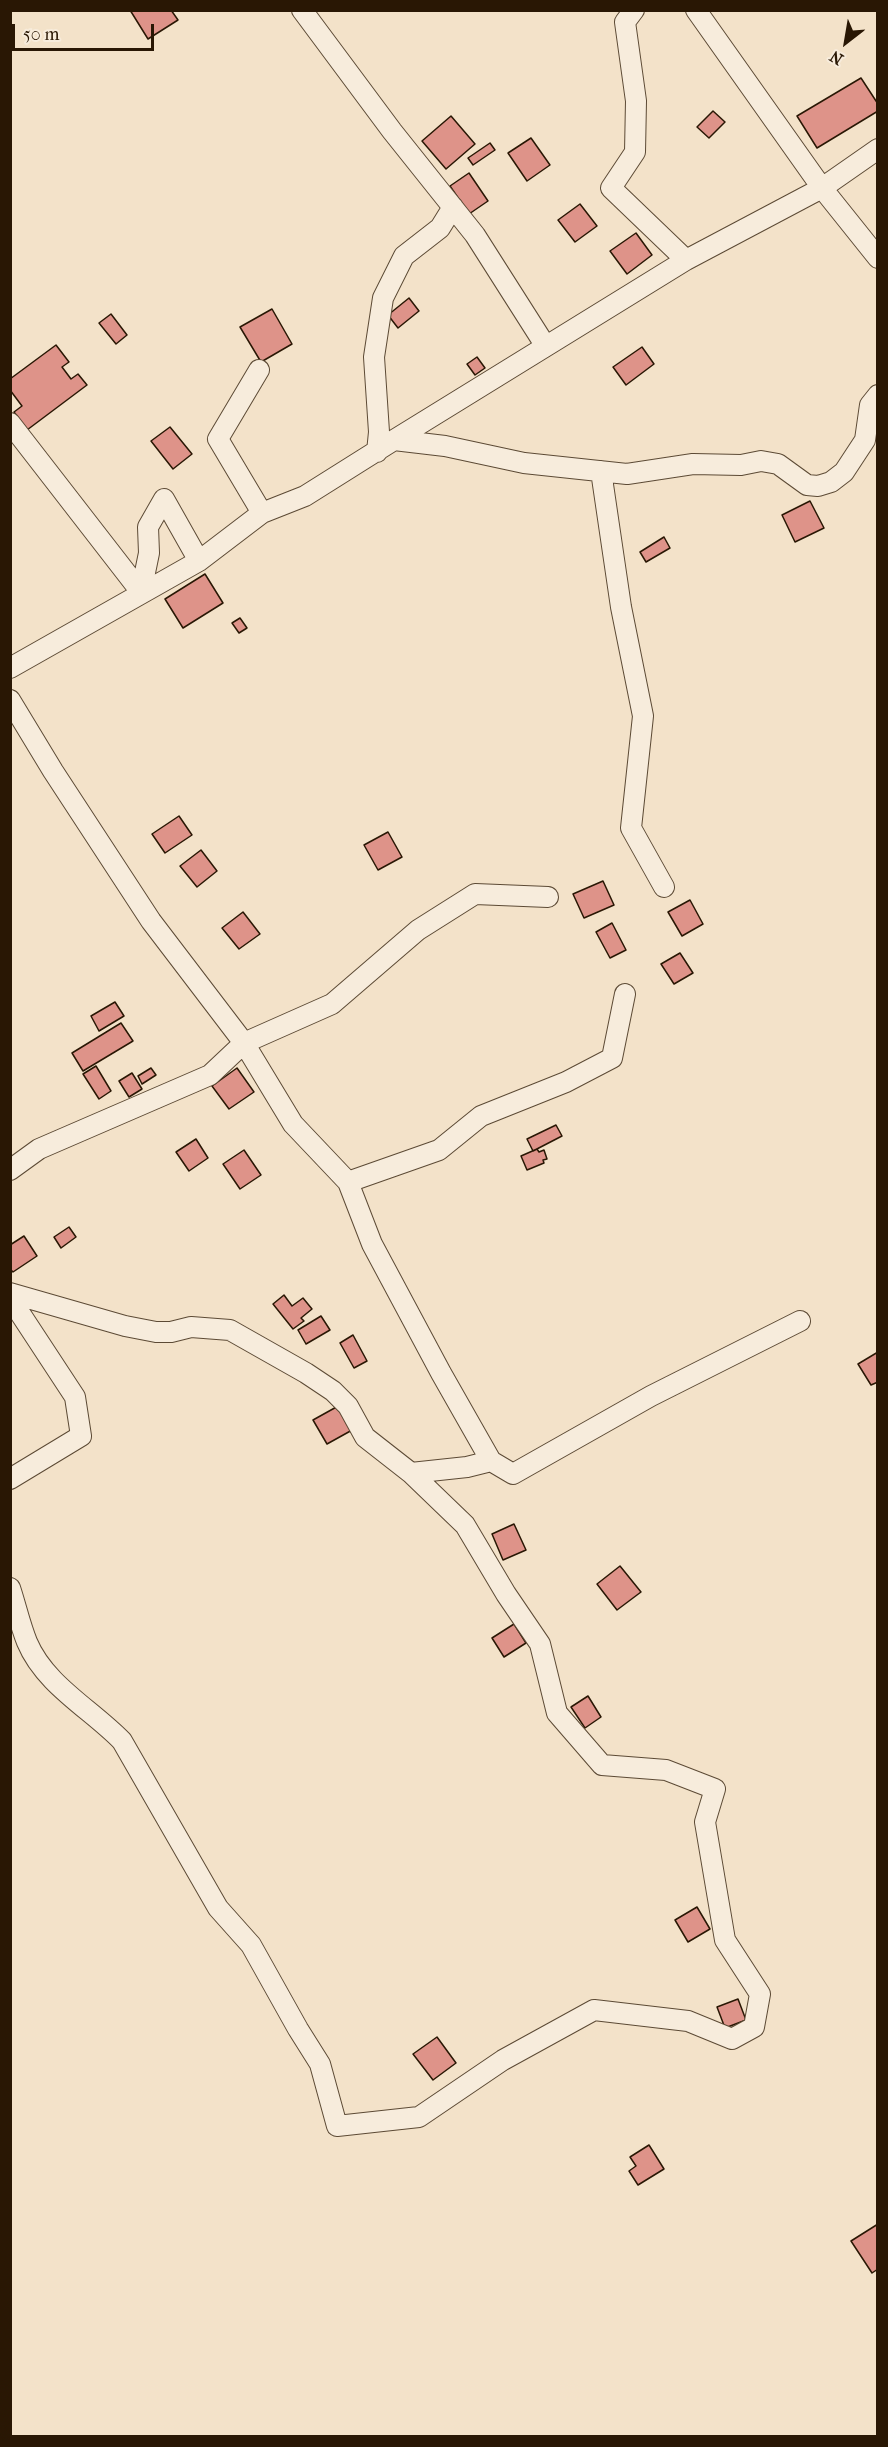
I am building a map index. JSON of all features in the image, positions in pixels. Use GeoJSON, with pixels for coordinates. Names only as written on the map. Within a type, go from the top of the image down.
{"type":"FeatureCollection","features":[{"type":"Feature","properties":{"kind":"street"},"geometry":{"type":"LineString","coordinates":[[302,10],[392,131],[475,235],[545,345]]}},
{"type":"Feature","properties":{"kind":"street"},"geometry":{"type":"LineString","coordinates":[[634,10],[625,22],[636,101],[635,152],[611,188],[686,260]]}},
{"type":"Feature","properties":{"kind":"street"},"geometry":{"type":"LineString","coordinates":[[696,10],[822,188],[878,258]]}},
{"type":"Feature","properties":{"kind":"street"},"geometry":{"type":"LineString","coordinates":[[10,668],[199,561],[262,513],[305,496],[545,345],[686,260],[822,188],[878,149]]}},
{"type":"Feature","properties":{"kind":"street"},"geometry":{"type":"LineString","coordinates":[[377,452],[379,432],[374,357],[383,298],[404,256],[440,228],[453,207]]}},
{"type":"Feature","properties":{"kind":"street"},"geometry":{"type":"LineString","coordinates":[[259,370],[218,439],[262,513]]}},
{"type":"Feature","properties":{"kind":"street"},"geometry":{"type":"LineString","coordinates":[[394,440],[445,446],[524,463],[627,474],[693,464],[741,465],[761,461],[778,464],[807,485],[818,486],[831,482],[844,472],[865,440],[870,405],[878,395]]}},
{"type":"Feature","properties":{"kind":"street"},"geometry":{"type":"LineString","coordinates":[[10,423],[141,592]]}},
{"type":"Feature","properties":{"kind":"street"},"geometry":{"type":"LineString","coordinates":[[601,471],[621,608],[643,716],[631,828],[664,887]]}},
{"type":"Feature","properties":{"kind":"street"},"geometry":{"type":"LineString","coordinates":[[141,592],[149,553],[148,527],[164,499],[199,561]]}},
{"type":"Feature","properties":{"kind":"street"},"geometry":{"type":"LineString","coordinates":[[10,700],[53,771],[152,921],[244,1043],[293,1125],[348,1182],[372,1244],[491,1461],[513,1474],[651,1396],[800,1321]]}},
{"type":"Feature","properties":{"kind":"street"},"geometry":{"type":"LineString","coordinates":[[10,1170],[39,1149],[210,1075],[244,1043],[332,1004],[418,930],[475,894],[548,897]]}},
{"type":"Feature","properties":{"kind":"street"},"geometry":{"type":"LineString","coordinates":[[348,1182],[439,1150],[481,1116],[566,1082],[612,1058],[625,994]]}},
{"type":"Feature","properties":{"kind":"street"},"geometry":{"type":"LineString","coordinates":[[10,1293],[125,1326],[156,1332],[171,1332],[191,1327],[230,1330],[333,1391],[348,1406],[364,1437],[411,1473],[465,1525],[506,1594],[540,1644],[558,1713],[602,1765],[666,1770],[715,1789],[705,1822],[724,1940],[760,1994],[754,2027],[732,2039],[688,2021],[594,2010],[503,2060],[419,2117],[337,2126],[320,2064],[251,1945],[218,1908],[122,1742],[102,1721],[68,1695],[44,1669],[27,1642],[10,1588]]}},
{"type":"Feature","properties":{"kind":"street"},"geometry":{"type":"LineString","coordinates":[[10,1298],[75,1397],[81,1436],[10,1479]]}},
{"type":"Feature","properties":{"kind":"street"},"geometry":{"type":"LineString","coordinates":[[411,1473],[467,1467],[491,1461]]}},
{"type":"Feature","properties":{"kind":"building"},"geometry":{"type":"Polygon","coordinates":[[[130,10],[171,10],[178,20],[148,39],[130,10]]]}},
{"type":"Feature","properties":{"kind":"building"},"geometry":{"type":"Polygon","coordinates":[[[861,78],[878,104],[878,111],[817,148],[797,116],[861,78]]]}},
{"type":"Feature","properties":{"kind":"building"},"geometry":{"type":"Polygon","coordinates":[[[713,111],[725,122],[709,138],[697,127],[713,111]]]}},
{"type":"Feature","properties":{"kind":"building"},"geometry":{"type":"Polygon","coordinates":[[[451,116],[475,144],[446,169],[422,141],[451,116]]]}},
{"type":"Feature","properties":{"kind":"building"},"geometry":{"type":"Polygon","coordinates":[[[531,138],[550,165],[527,181],[508,153],[531,138]]]}},
{"type":"Feature","properties":{"kind":"building"},"geometry":{"type":"Polygon","coordinates":[[[490,143],[495,150],[473,165],[468,158],[490,143]]]}},
{"type":"Feature","properties":{"kind":"building"},"geometry":{"type":"Polygon","coordinates":[[[469,173],[488,201],[469,214],[450,186],[469,173]]]}},
{"type":"Feature","properties":{"kind":"building"},"geometry":{"type":"Polygon","coordinates":[[[580,204],[597,226],[575,242],[558,220],[580,204]]]}},
{"type":"Feature","properties":{"kind":"building"},"geometry":{"type":"Polygon","coordinates":[[[636,233],[652,255],[627,274],[610,251],[636,233]]]}},
{"type":"Feature","properties":{"kind":"building"},"geometry":{"type":"Polygon","coordinates":[[[409,298],[419,311],[398,328],[388,315],[409,298]]]}},
{"type":"Feature","properties":{"kind":"building"},"geometry":{"type":"Polygon","coordinates":[[[272,309],[292,344],[261,362],[240,327],[272,309]]]}},
{"type":"Feature","properties":{"kind":"building"},"geometry":{"type":"Polygon","coordinates":[[[111,314],[127,335],[116,344],[99,323],[111,314]]]}},
{"type":"Feature","properties":{"kind":"building"},"geometry":{"type":"Polygon","coordinates":[[[56,345],[69,362],[62,367],[71,379],[78,374],[87,385],[27,430],[14,412],[22,406],[10,390],[10,379],[56,345]]]}},
{"type":"Feature","properties":{"kind":"building"},"geometry":{"type":"Polygon","coordinates":[[[642,347],[654,364],[626,385],[613,367],[642,347]]]}},
{"type":"Feature","properties":{"kind":"building"},"geometry":{"type":"Polygon","coordinates":[[[477,357],[485,368],[475,375],[467,364],[477,357]]]}},
{"type":"Feature","properties":{"kind":"building"},"geometry":{"type":"Polygon","coordinates":[[[170,427],[192,454],[173,469],[151,441],[170,427]]]}},
{"type":"Feature","properties":{"kind":"building"},"geometry":{"type":"Polygon","coordinates":[[[810,501],[824,528],[795,542],[782,515],[810,501]]]}},
{"type":"Feature","properties":{"kind":"building"},"geometry":{"type":"Polygon","coordinates":[[[664,537],[670,548],[646,562],[640,552],[664,537]]]}},
{"type":"Feature","properties":{"kind":"building"},"geometry":{"type":"Polygon","coordinates":[[[205,574],[223,603],[183,628],[165,599],[205,574]]]}},
{"type":"Feature","properties":{"kind":"building"},"geometry":{"type":"Polygon","coordinates":[[[240,618],[247,628],[239,633],[232,623],[240,618]]]}},
{"type":"Feature","properties":{"kind":"building"},"geometry":{"type":"Polygon","coordinates":[[[179,816],[192,835],[165,853],[152,834],[179,816]]]}},
{"type":"Feature","properties":{"kind":"building"},"geometry":{"type":"Polygon","coordinates":[[[388,832],[402,857],[378,870],[364,845],[388,832]]]}},
{"type":"Feature","properties":{"kind":"building"},"geometry":{"type":"Polygon","coordinates":[[[201,850],[217,871],[197,887],[180,866],[201,850]]]}},
{"type":"Feature","properties":{"kind":"building"},"geometry":{"type":"Polygon","coordinates":[[[603,881],[614,905],[584,918],[573,894],[603,881]]]}},
{"type":"Feature","properties":{"kind":"building"},"geometry":{"type":"Polygon","coordinates":[[[690,900],[703,924],[682,936],[668,912],[690,900]]]}},
{"type":"Feature","properties":{"kind":"building"},"geometry":{"type":"Polygon","coordinates":[[[243,912],[260,934],[239,949],[222,928],[243,912]]]}},
{"type":"Feature","properties":{"kind":"building"},"geometry":{"type":"Polygon","coordinates":[[[612,923],[626,950],[610,958],[596,932],[612,923]]]}},
{"type":"Feature","properties":{"kind":"building"},"geometry":{"type":"Polygon","coordinates":[[[680,953],[693,973],[674,984],[661,964],[680,953]]]}},
{"type":"Feature","properties":{"kind":"building"},"geometry":{"type":"Polygon","coordinates":[[[115,1002],[124,1016],[99,1031],[91,1016],[115,1002]]]}},
{"type":"Feature","properties":{"kind":"building"},"geometry":{"type":"Polygon","coordinates":[[[121,1023],[133,1041],[83,1071],[72,1053],[121,1023]]]}},
{"type":"Feature","properties":{"kind":"building"},"geometry":{"type":"Polygon","coordinates":[[[96,1066],[111,1091],[99,1099],[83,1074],[96,1066]]]}},
{"type":"Feature","properties":{"kind":"building"},"geometry":{"type":"Polygon","coordinates":[[[151,1068],[156,1075],[142,1084],[138,1076],[151,1068]]]}},
{"type":"Feature","properties":{"kind":"building"},"geometry":{"type":"Polygon","coordinates":[[[237,1068],[254,1092],[229,1109],[212,1086],[237,1068]]]}},
{"type":"Feature","properties":{"kind":"building"},"geometry":{"type":"Polygon","coordinates":[[[132,1073],[142,1089],[129,1097],[119,1081],[132,1073]]]}},
{"type":"Feature","properties":{"kind":"building"},"geometry":{"type":"Polygon","coordinates":[[[556,1125],[562,1136],[533,1151],[527,1139],[556,1125]]]}},
{"type":"Feature","properties":{"kind":"building"},"geometry":{"type":"Polygon","coordinates":[[[196,1139],[208,1158],[189,1171],[176,1152],[196,1139]]]}},
{"type":"Feature","properties":{"kind":"building"},"geometry":{"type":"Polygon","coordinates":[[[537,1149],[539,1152],[544,1150],[547,1159],[543,1160],[544,1163],[527,1170],[521,1156],[537,1149]]]}},
{"type":"Feature","properties":{"kind":"building"},"geometry":{"type":"Polygon","coordinates":[[[244,1150],[261,1175],[240,1189],[223,1164],[244,1150]]]}},
{"type":"Feature","properties":{"kind":"building"},"geometry":{"type":"Polygon","coordinates":[[[69,1227],[76,1237],[61,1248],[54,1237],[69,1227]]]}},
{"type":"Feature","properties":{"kind":"building"},"geometry":{"type":"Polygon","coordinates":[[[24,1236],[37,1256],[13,1272],[10,1269],[10,1245],[24,1236]]]}},
{"type":"Feature","properties":{"kind":"building"},"geometry":{"type":"Polygon","coordinates":[[[284,1295],[292,1306],[303,1298],[312,1309],[301,1318],[304,1321],[293,1329],[273,1304],[284,1295]]]}},
{"type":"Feature","properties":{"kind":"building"},"geometry":{"type":"Polygon","coordinates":[[[321,1316],[330,1330],[306,1344],[298,1330],[321,1316]]]}},
{"type":"Feature","properties":{"kind":"building"},"geometry":{"type":"Polygon","coordinates":[[[353,1335],[367,1361],[354,1368],[340,1343],[353,1335]]]}},
{"type":"Feature","properties":{"kind":"building"},"geometry":{"type":"Polygon","coordinates":[[[878,1352],[878,1382],[871,1385],[858,1364],[878,1352]]]}},
{"type":"Feature","properties":{"kind":"building"},"geometry":{"type":"Polygon","coordinates":[[[340,1405],[354,1429],[327,1444],[313,1420],[340,1405]]]}},
{"type":"Feature","properties":{"kind":"building"},"geometry":{"type":"Polygon","coordinates":[[[514,1524],[526,1550],[503,1560],[492,1534],[514,1524]]]}},
{"type":"Feature","properties":{"kind":"building"},"geometry":{"type":"Polygon","coordinates":[[[620,1566],[641,1592],[617,1610],[597,1584],[620,1566]]]}},
{"type":"Feature","properties":{"kind":"building"},"geometry":{"type":"Polygon","coordinates":[[[514,1624],[526,1643],[504,1657],[492,1638],[514,1624]]]}},
{"type":"Feature","properties":{"kind":"building"},"geometry":{"type":"Polygon","coordinates":[[[588,1696],[601,1717],[585,1728],[571,1707],[588,1696]]]}},
{"type":"Feature","properties":{"kind":"building"},"geometry":{"type":"Polygon","coordinates":[[[697,1907],[710,1929],[688,1942],[675,1920],[697,1907]]]}},
{"type":"Feature","properties":{"kind":"building"},"geometry":{"type":"Polygon","coordinates":[[[738,1999],[746,2020],[725,2028],[717,2007],[738,1999]]]}},
{"type":"Feature","properties":{"kind":"building"},"geometry":{"type":"Polygon","coordinates":[[[437,2037],[456,2063],[433,2080],[413,2054],[437,2037]]]}},
{"type":"Feature","properties":{"kind":"building"},"geometry":{"type":"Polygon","coordinates":[[[649,2145],[664,2169],[638,2185],[629,2171],[636,2166],[630,2157],[649,2145]]]}},
{"type":"Feature","properties":{"kind":"building"},"geometry":{"type":"Polygon","coordinates":[[[878,2224],[878,2269],[872,2273],[851,2241],[878,2224]]]}}]}
